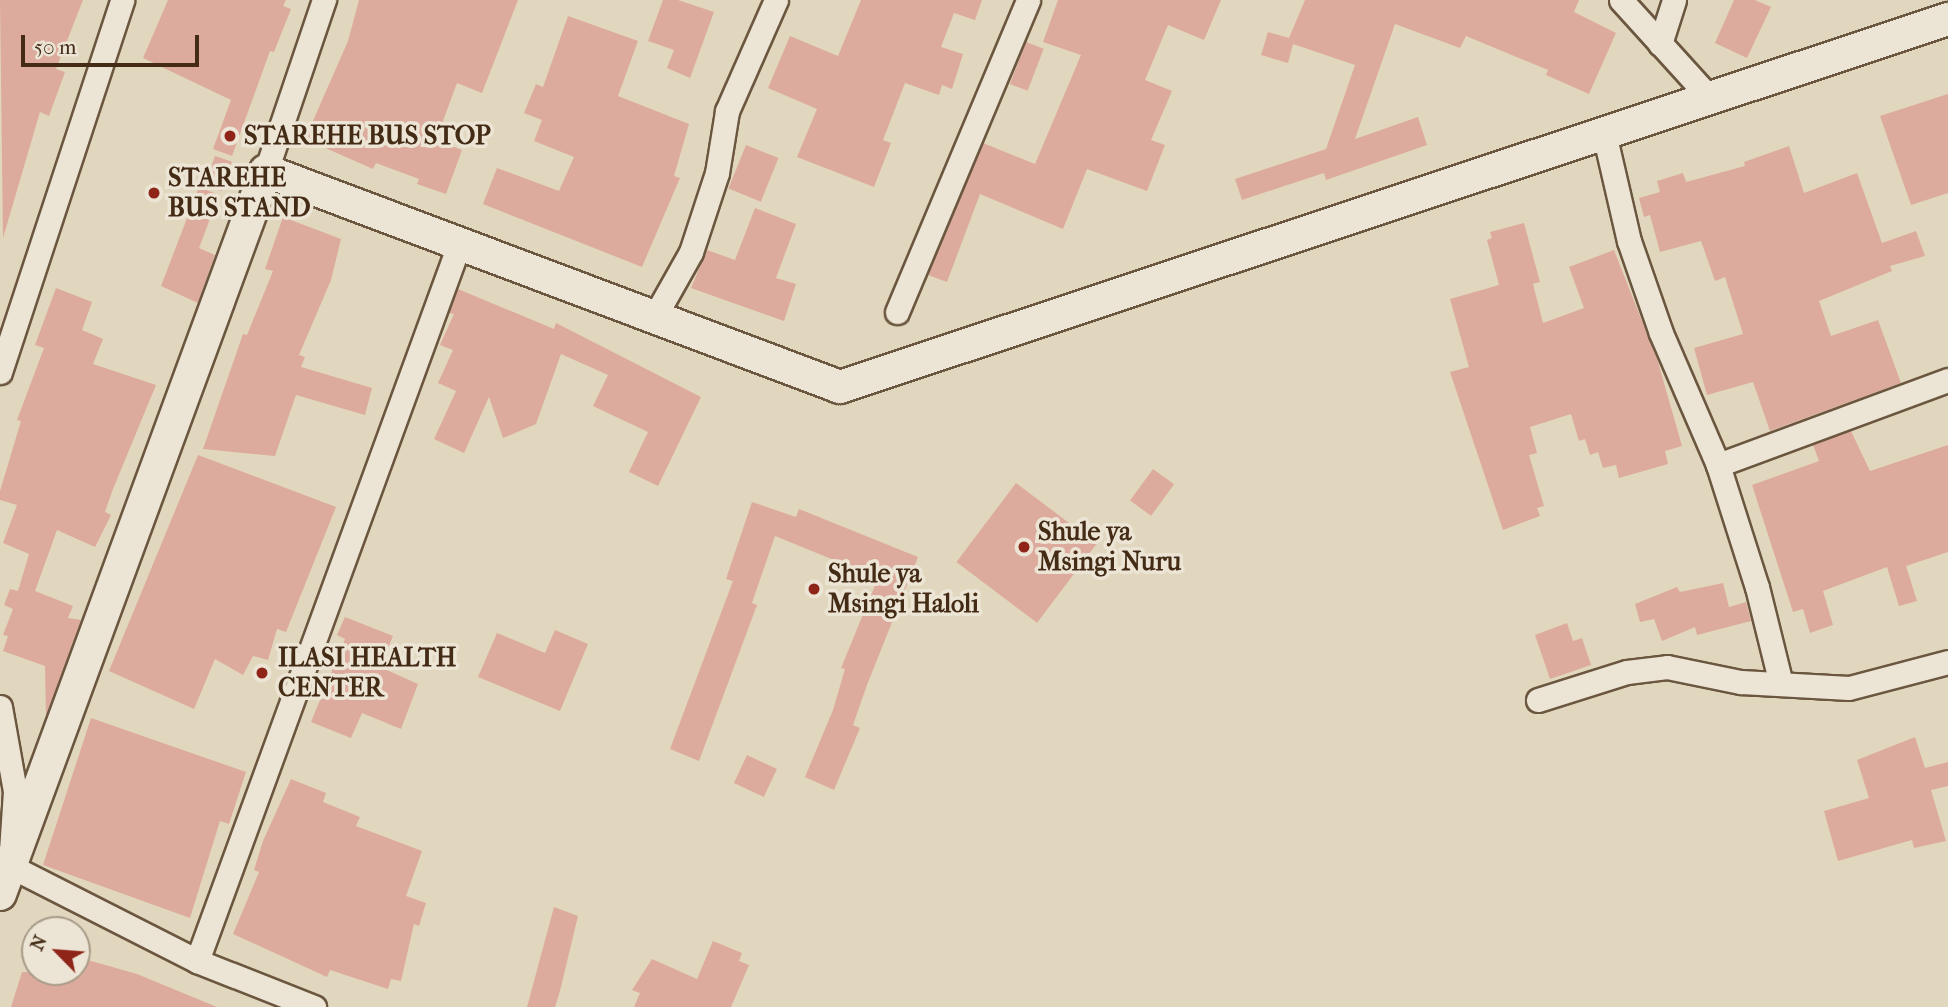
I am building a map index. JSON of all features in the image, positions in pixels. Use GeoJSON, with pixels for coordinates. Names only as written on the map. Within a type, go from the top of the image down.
{"type":"FeatureCollection","features":[{"type":"Feature","properties":{"kind":"street"},"geometry":{"type":"LineString","coordinates":[[0,372],[122,0]]}},
{"type":"Feature","properties":{"kind":"street"},"geometry":{"type":"LineString","coordinates":[[5,880],[266,171],[324,0]]}},
{"type":"Feature","properties":{"kind":"street"},"geometry":{"type":"LineString","coordinates":[[655,316],[691,252],[718,173],[727,111],[776,0]]}},
{"type":"Feature","properties":{"kind":"street"},"geometry":{"type":"LineString","coordinates":[[897,312],[1028,0]]}},
{"type":"Feature","properties":{"kind":"street"},"geometry":{"type":"LineString","coordinates":[[1621,0],[1710,98]]}},
{"type":"Feature","properties":{"kind":"street"},"geometry":{"type":"LineString","coordinates":[[1660,44],[1674,0]]}},
{"type":"Feature","properties":{"kind":"street"},"geometry":{"type":"LineString","coordinates":[[266,171],[840,387],[1948,19]]}},
{"type":"Feature","properties":{"kind":"street"},"geometry":{"type":"LineString","coordinates":[[1604,133],[1629,241],[1661,333],[1718,465],[1757,587],[1781,684]]}},
{"type":"Feature","properties":{"kind":"street"},"geometry":{"type":"LineString","coordinates":[[197,961],[460,242]]}},
{"type":"Feature","properties":{"kind":"street"},"geometry":{"type":"LineString","coordinates":[[1718,465],[1948,380]]}},
{"type":"Feature","properties":{"kind":"street"},"geometry":{"type":"LineString","coordinates":[[1538,700],[1627,672],[1667,667],[1741,682],[1849,688],[1948,662]]}},
{"type":"Feature","properties":{"kind":"street"},"geometry":{"type":"LineString","coordinates":[[0,707],[15,791],[5,880]]}},
{"type":"Feature","properties":{"kind":"street"},"geometry":{"type":"LineString","coordinates":[[5,880],[313,1007]]}},
{"type":"Feature","properties":{"kind":"building"},"geometry":{"type":"Polygon","coordinates":[[[0,0],[83,0],[56,69],[65,72],[49,116],[40,112],[3,238],[0,0]]]}},
{"type":"Feature","properties":{"kind":"building"},"geometry":{"type":"Polygon","coordinates":[[[168,0],[286,0],[283,6],[291,9],[274,52],[270,51],[232,156],[213,149],[231,100],[143,58],[168,0]]]}},
{"type":"Feature","properties":{"kind":"building"},"geometry":{"type":"Polygon","coordinates":[[[359,0],[518,0],[482,93],[457,83],[436,140],[462,150],[446,194],[417,184],[419,179],[376,163],[373,169],[305,139],[348,41],[359,0]]]}},
{"type":"Feature","properties":{"kind":"building"},"geometry":{"type":"Polygon","coordinates":[[[663,0],[678,0],[714,12],[690,78],[667,68],[674,50],[648,41],[663,0]]]}},
{"type":"Feature","properties":{"kind":"building"},"geometry":{"type":"Polygon","coordinates":[[[861,0],[982,0],[975,20],[954,13],[941,47],[963,54],[952,89],[942,85],[939,95],[905,83],[883,140],[891,143],[874,187],[797,157],[817,109],[768,88],[790,36],[838,56],[861,0]]]}},
{"type":"Feature","properties":{"kind":"building"},"geometry":{"type":"Polygon","coordinates":[[[1058,0],[1221,0],[1204,40],[1168,25],[1145,80],[1172,91],[1151,140],[1165,145],[1147,191],[1087,169],[1063,229],[980,194],[947,282],[928,275],[983,143],[1035,164],[1081,55],[1043,42],[1058,0]]]}},
{"type":"Feature","properties":{"kind":"building"},"geometry":{"type":"Polygon","coordinates":[[[1305,0],[1579,0],[1574,12],[1616,33],[1589,94],[1546,75],[1548,70],[1466,36],[1460,48],[1395,24],[1355,139],[1418,117],[1427,145],[1326,180],[1324,173],[1242,200],[1235,179],[1326,149],[1355,65],[1293,44],[1288,63],[1261,55],[1268,32],[1289,38],[1305,0]]]}},
{"type":"Feature","properties":{"kind":"building"},"geometry":{"type":"Polygon","coordinates":[[[1734,0],[1755,0],[1771,7],[1747,58],[1715,43],[1734,0]]]}},
{"type":"Feature","properties":{"kind":"building"},"geometry":{"type":"Polygon","coordinates":[[[568,16],[638,41],[618,96],[689,124],[674,176],[680,178],[642,267],[483,204],[497,168],[559,191],[574,157],[534,141],[542,120],[524,113],[536,84],[543,87],[568,16]]]}},
{"type":"Feature","properties":{"kind":"building"},"geometry":{"type":"Polygon","coordinates":[[[1026,42],[1044,49],[1028,91],[1010,84],[1026,42]]]}},
{"type":"Feature","properties":{"kind":"building"},"geometry":{"type":"Polygon","coordinates":[[[1948,94],[1948,193],[1911,205],[1880,116],[1948,94]]]}},
{"type":"Feature","properties":{"kind":"building"},"geometry":{"type":"Polygon","coordinates":[[[746,145],[778,158],[761,202],[728,189],[746,145]]]}},
{"type":"Feature","properties":{"kind":"building"},"geometry":{"type":"Polygon","coordinates":[[[1789,146],[1804,193],[1857,173],[1882,243],[1916,231],[1925,256],[1890,266],[1892,271],[1819,301],[1831,336],[1878,320],[1901,383],[1770,431],[1753,382],[1707,395],[1694,348],[1743,334],[1725,277],[1715,281],[1701,241],[1660,252],[1650,215],[1644,217],[1639,198],[1660,192],[1657,181],[1683,173],[1686,182],[1745,166],[1744,162],[1789,146]]]}},
{"type":"Feature","properties":{"kind":"building"},"geometry":{"type":"Polygon","coordinates":[[[215,156],[232,162],[222,191],[205,185],[215,156]]]}},
{"type":"Feature","properties":{"kind":"building"},"geometry":{"type":"Polygon","coordinates":[[[199,187],[219,195],[199,248],[215,255],[198,303],[161,286],[199,187]]]}},
{"type":"Feature","properties":{"kind":"building"},"geometry":{"type":"Polygon","coordinates":[[[755,208],[796,224],[776,278],[796,284],[784,321],[691,288],[707,250],[735,260],[755,208]]]}},
{"type":"Feature","properties":{"kind":"building"},"geometry":{"type":"Polygon","coordinates":[[[283,217],[341,239],[331,280],[299,355],[305,357],[301,367],[372,388],[365,415],[296,395],[275,456],[203,449],[243,334],[247,335],[273,271],[265,269],[283,217]]]}},
{"type":"Feature","properties":{"kind":"building"},"geometry":{"type":"Polygon","coordinates":[[[1524,223],[1540,282],[1533,284],[1543,323],[1584,308],[1569,267],[1614,250],[1658,362],[1682,446],[1665,451],[1668,464],[1619,478],[1616,465],[1603,468],[1598,452],[1590,455],[1585,439],[1579,441],[1571,414],[1530,427],[1537,453],[1529,455],[1544,506],[1537,508],[1540,516],[1503,530],[1450,372],[1469,367],[1450,299],[1499,285],[1487,240],[1492,238],[1490,232],[1524,223]]]}},
{"type":"Feature","properties":{"kind":"building"},"geometry":{"type":"Polygon","coordinates":[[[56,288],[92,302],[82,330],[103,339],[93,364],[156,385],[105,512],[111,515],[95,547],[57,530],[35,591],[73,606],[68,618],[81,620],[46,716],[45,666],[3,651],[8,636],[3,635],[13,609],[4,605],[10,589],[18,591],[29,554],[3,543],[17,505],[0,500],[0,491],[21,421],[17,420],[44,348],[35,345],[56,288]]]}},
{"type":"Feature","properties":{"kind":"building"},"geometry":{"type":"Polygon","coordinates":[[[458,289],[554,329],[556,323],[701,397],[658,486],[629,472],[648,432],[593,406],[608,375],[561,354],[536,424],[503,438],[489,397],[464,453],[434,439],[456,391],[438,383],[453,350],[440,345],[454,314],[449,313],[458,289]]]}},
{"type":"Feature","properties":{"kind":"building"},"geometry":{"type":"Polygon","coordinates":[[[1851,431],[1870,471],[1948,445],[1948,552],[1906,566],[1917,601],[1899,606],[1887,567],[1823,591],[1833,625],[1810,633],[1803,609],[1793,612],[1752,485],[1819,461],[1813,445],[1851,431]]]}},
{"type":"Feature","properties":{"kind":"building"},"geometry":{"type":"Polygon","coordinates":[[[198,455],[336,507],[286,632],[277,629],[268,660],[253,656],[243,675],[215,659],[194,709],[109,671],[198,455]]]}},
{"type":"Feature","properties":{"kind":"building"},"geometry":{"type":"Polygon","coordinates":[[[1153,469],[1174,484],[1151,516],[1130,501],[1153,469]]]}},
{"type":"Feature","properties":{"kind":"building"},"geometry":{"type":"Polygon","coordinates":[[[1016,483],[1097,544],[1037,623],[956,562],[1016,483]]]}},
{"type":"Feature","properties":{"kind":"building"},"geometry":{"type":"Polygon","coordinates":[[[752,502],[796,517],[799,509],[918,557],[867,685],[853,725],[860,728],[834,790],[805,777],[833,710],[845,669],[841,668],[878,578],[775,536],[752,603],[757,605],[699,761],[670,749],[733,581],[726,579],[752,502]]]}},
{"type":"Feature","properties":{"kind":"building"},"geometry":{"type":"Polygon","coordinates":[[[1723,583],[1729,607],[1746,602],[1751,621],[1697,635],[1695,627],[1662,641],[1654,619],[1640,622],[1635,604],[1677,587],[1680,592],[1723,583]]]}},
{"type":"Feature","properties":{"kind":"building"},"geometry":{"type":"Polygon","coordinates":[[[345,617],[393,636],[380,667],[418,684],[401,729],[362,713],[351,738],[311,722],[345,639],[337,635],[345,617]]]}},
{"type":"Feature","properties":{"kind":"building"},"geometry":{"type":"Polygon","coordinates":[[[1567,623],[1573,641],[1582,638],[1591,665],[1550,679],[1535,635],[1567,623]]]}},
{"type":"Feature","properties":{"kind":"building"},"geometry":{"type":"Polygon","coordinates":[[[555,630],[588,644],[560,711],[478,677],[497,633],[545,653],[555,630]]]}},
{"type":"Feature","properties":{"kind":"building"},"geometry":{"type":"Polygon","coordinates":[[[91,718],[246,772],[229,824],[220,821],[190,918],[43,865],[91,718]]]}},
{"type":"Feature","properties":{"kind":"building"},"geometry":{"type":"Polygon","coordinates":[[[1915,737],[1925,768],[1948,762],[1948,786],[1931,790],[1946,841],[1914,848],[1912,840],[1838,861],[1824,811],[1869,798],[1857,760],[1915,737]]]}},
{"type":"Feature","properties":{"kind":"building"},"geometry":{"type":"Polygon","coordinates":[[[747,755],[777,769],[764,797],[734,783],[747,755]]]}},
{"type":"Feature","properties":{"kind":"building"},"geometry":{"type":"Polygon","coordinates":[[[291,779],[326,793],[323,802],[360,817],[356,826],[422,851],[406,896],[426,903],[419,926],[414,924],[401,981],[391,979],[388,989],[330,970],[327,977],[233,934],[259,872],[254,870],[263,841],[291,779]]]}},
{"type":"Feature","properties":{"kind":"building"},"geometry":{"type":"Polygon","coordinates":[[[554,907],[578,916],[560,991],[555,1007],[527,1007],[554,907]]]}},
{"type":"Feature","properties":{"kind":"building"},"geometry":{"type":"Polygon","coordinates":[[[713,941],[742,953],[739,961],[749,965],[731,1007],[634,1007],[640,993],[632,990],[652,959],[697,979],[713,941]]]}},
{"type":"Feature","properties":{"kind":"building"},"geometry":{"type":"Polygon","coordinates":[[[91,961],[137,974],[217,1007],[11,1007],[21,975],[21,986],[91,986],[91,961]]]}},
{"type":"Feature","properties":{"kind":"place","name":"STAREHE BUS STOP"},"geometry":{"type":"Point","coordinates":[230,136]}},
{"type":"Feature","properties":{"kind":"place","name":"STAREHE BUS STAND"},"geometry":{"type":"Point","coordinates":[154,193]}},
{"type":"Feature","properties":{"kind":"place","name":"Shule ya Msingi Nuru"},"geometry":{"type":"Point","coordinates":[1024,547]}},
{"type":"Feature","properties":{"kind":"place","name":"Shule ya Msingi Haloli"},"geometry":{"type":"Point","coordinates":[814,589]}},
{"type":"Feature","properties":{"kind":"place","name":"ILASI HEALTH CENTER"},"geometry":{"type":"Point","coordinates":[262,673]}}]}
